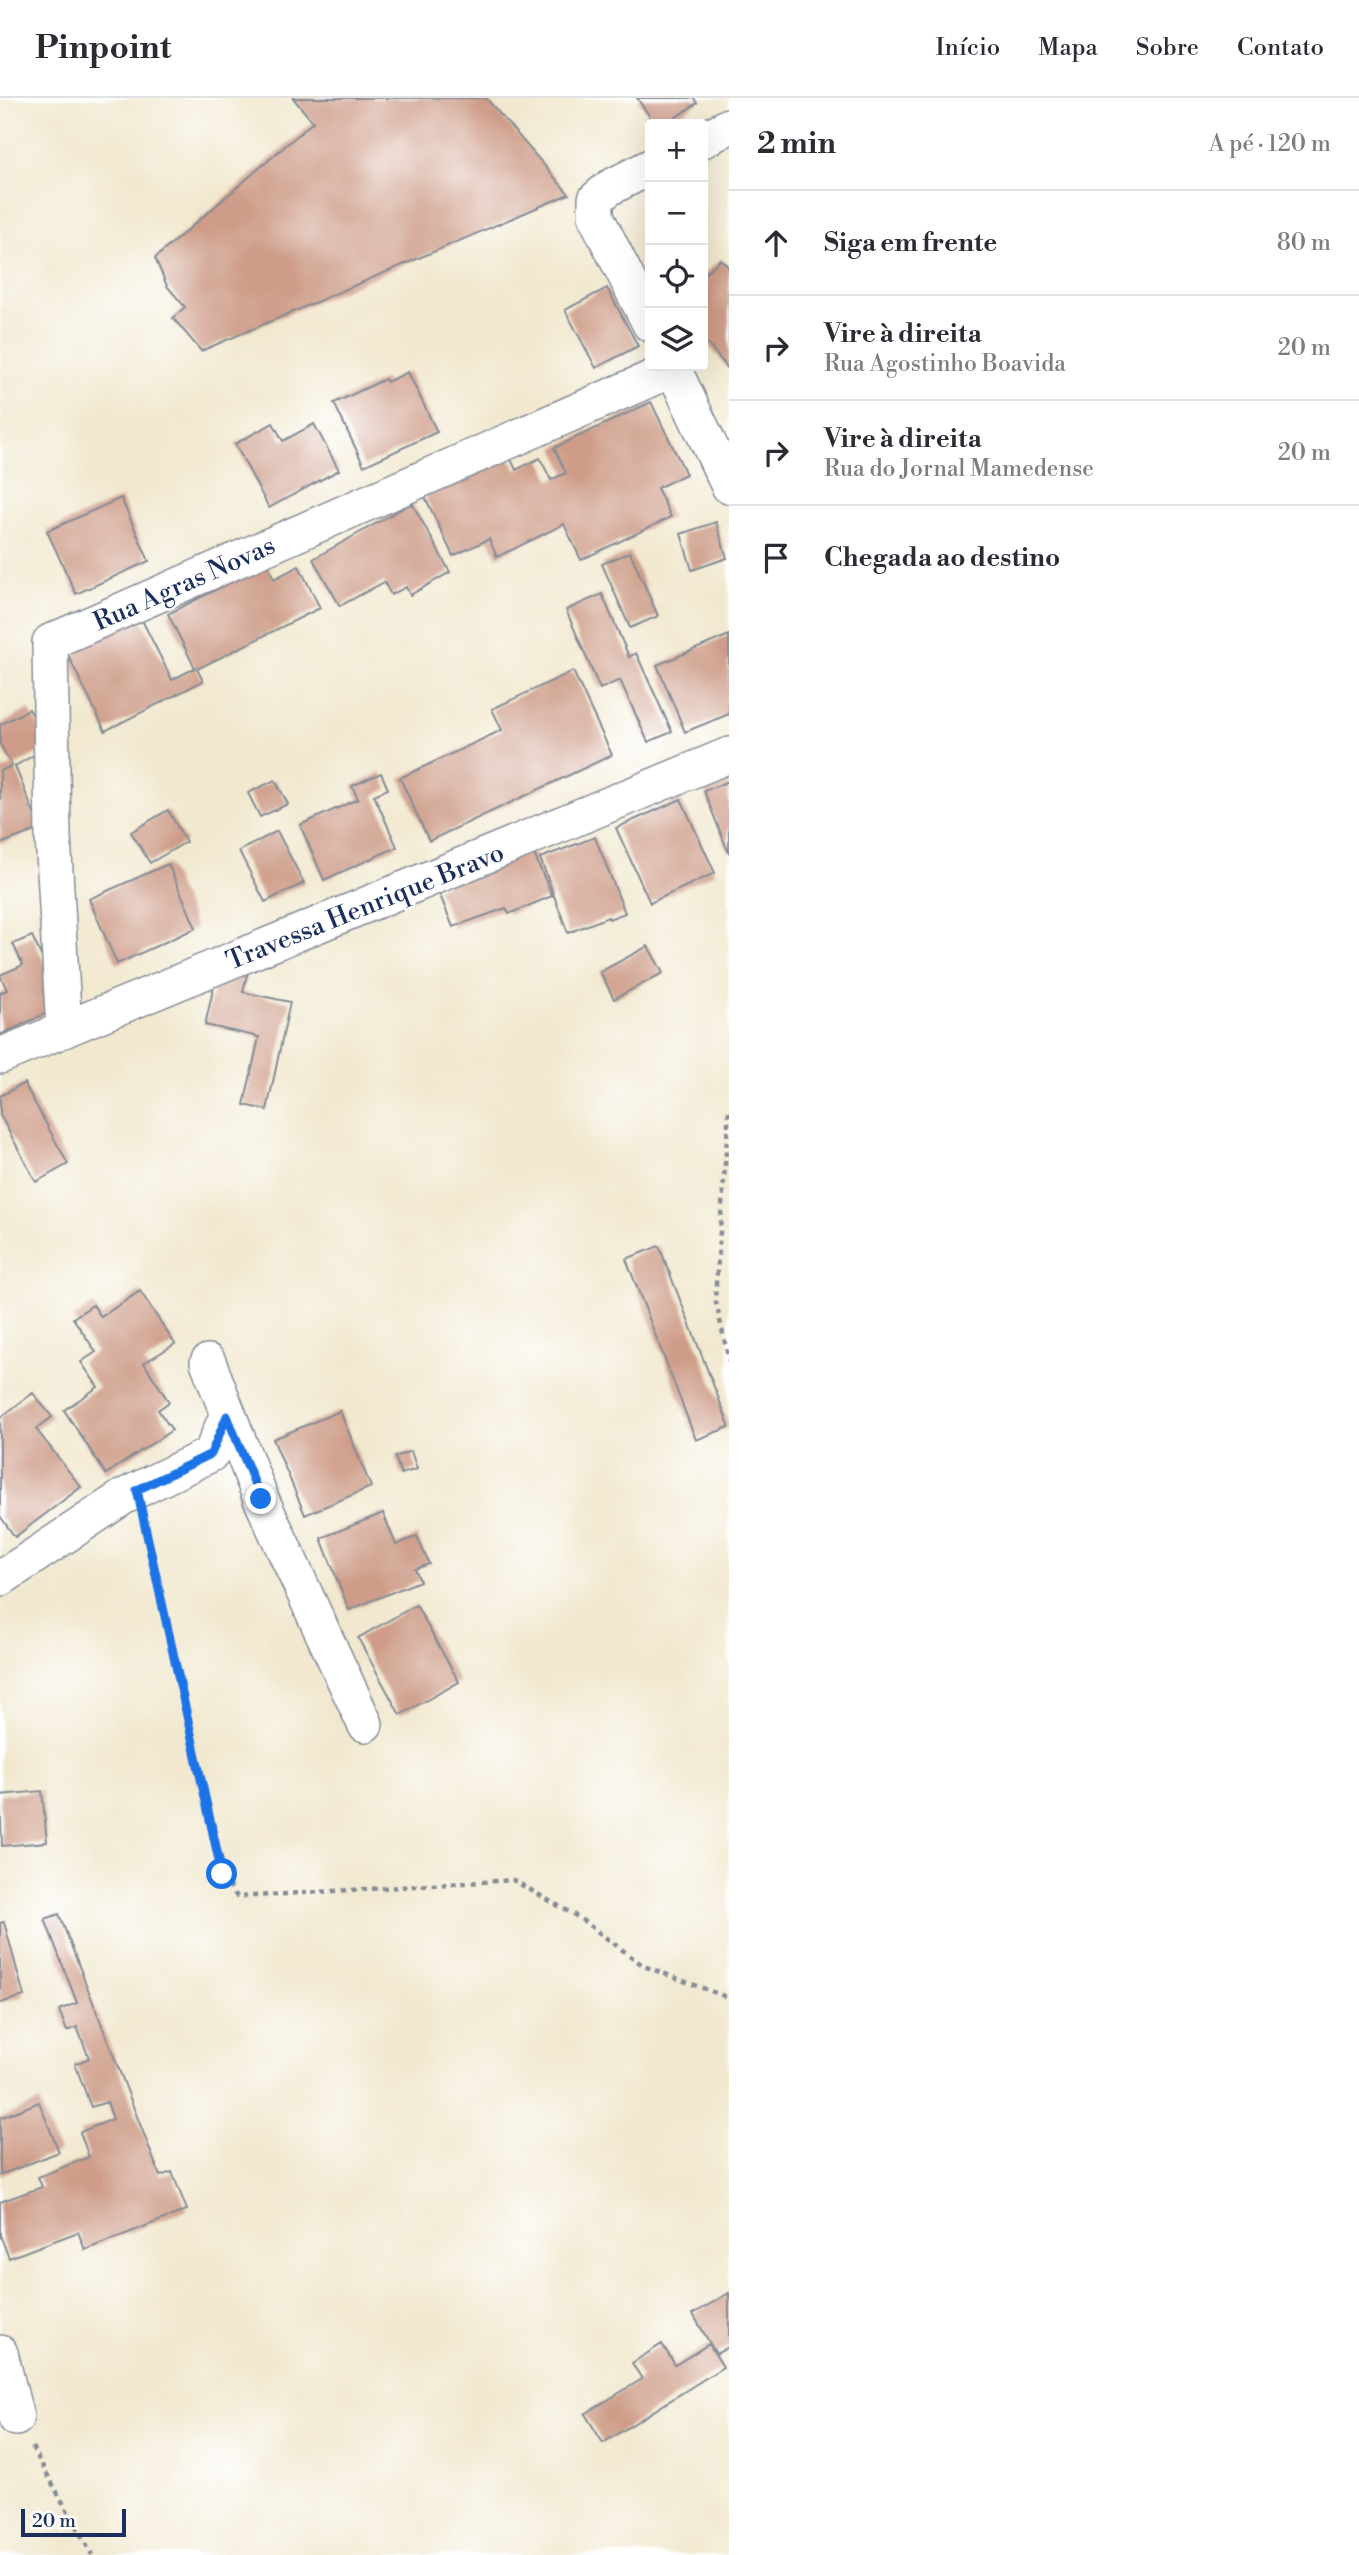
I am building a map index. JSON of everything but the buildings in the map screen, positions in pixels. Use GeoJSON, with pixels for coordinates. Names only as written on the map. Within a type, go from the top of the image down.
{"type":"FeatureCollection","features":[{"type":"Feature","properties":{"kind":"street"},"geometry":{"type":"LineString","coordinates":[[708,137],[729,126]]}},
{"type":"Feature","properties":{"kind":"street"},"geometry":{"type":"LineString","coordinates":[[645,170],[609,188],[596,199],[596,217],[645,314]]}},
{"type":"Feature","properties":{"kind":"street","name":"Rua Agras Novas"},"geometry":{"type":"LineString","coordinates":[[64,1030],[53,836],[50,642],[663,371]]}},
{"type":"Feature","properties":{"kind":"street"},"geometry":{"type":"LineString","coordinates":[[674,371],[729,486]]}},
{"type":"Feature","properties":{"kind":"street","name":"Travessa Henrique Bravo"},"geometry":{"type":"LineString","coordinates":[[0,1056],[729,755]]}},
{"type":"Feature","properties":{"kind":"street"},"geometry":{"type":"LineString","coordinates":[[208,1362],[261,1499],[365,1724]]}},
{"type":"Feature","properties":{"kind":"street"},"geometry":{"type":"LineString","coordinates":[[0,1579],[123,1497],[211,1454],[227,1416]]}},
{"type":"Feature","properties":{"kind":"street"},"geometry":{"type":"LineString","coordinates":[[0,2353],[16,2418]]}},
{"type":"Feature","properties":{"kind":"path"},"geometry":{"type":"LineString","coordinates":[[729,1111],[715,1298],[729,1361]]}},
{"type":"Feature","properties":{"kind":"path"},"geometry":{"type":"LineString","coordinates":[[137,1490],[222,1874],[237,1897],[513,1880],[578,1917],[644,1966],[729,1998]]}},
{"type":"Feature","properties":{"kind":"path"},"geometry":{"type":"LineString","coordinates":[[16,2418],[92,2555]]}},
{"type":"Feature","properties":{"kind":"route"},"geometry":{"type":"LineString","coordinates":[[222,1874],[137,1490],[211,1454],[227,1416],[261,1499]]}}]}
